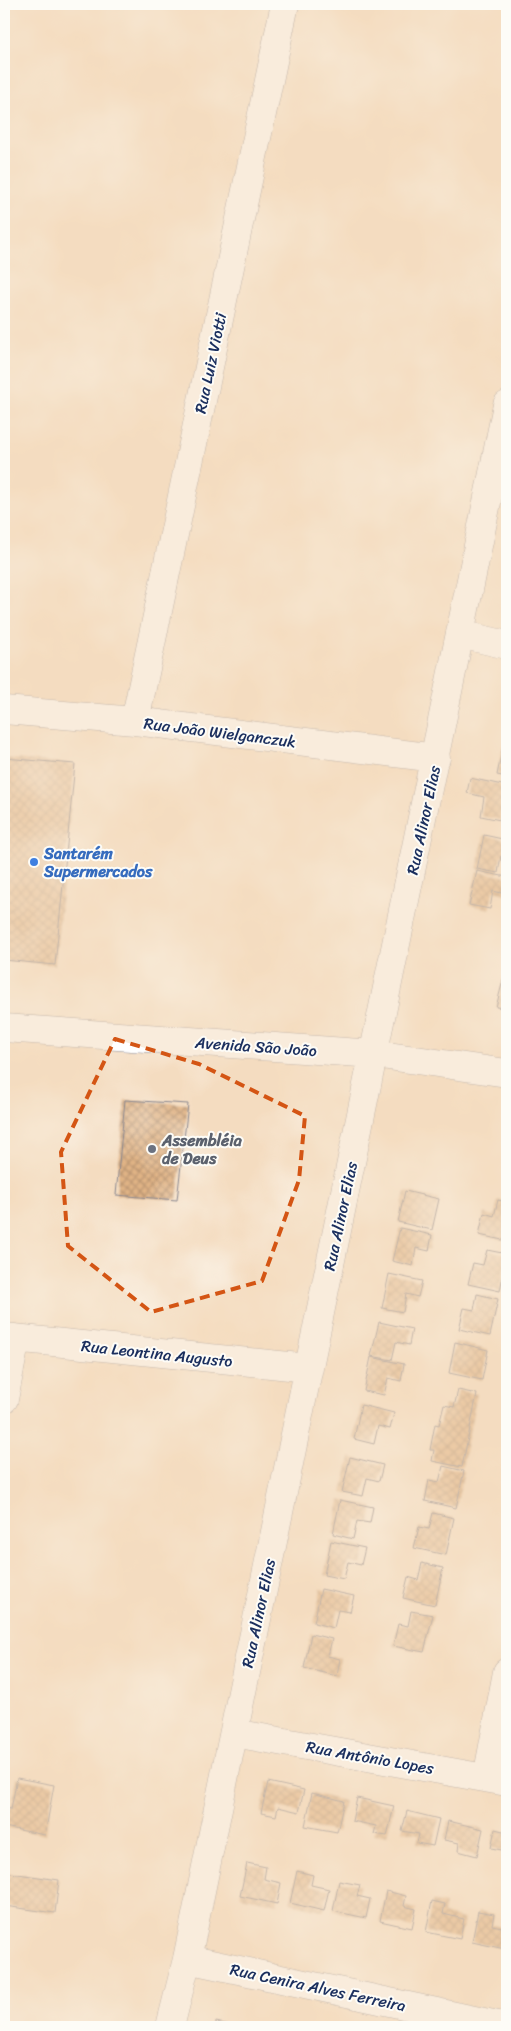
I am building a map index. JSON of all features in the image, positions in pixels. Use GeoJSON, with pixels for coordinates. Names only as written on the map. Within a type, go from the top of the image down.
{"type":"FeatureCollection","features":[{"type":"Feature","properties":{"kind":"street","name":"Rua Luiz Viotti"},"geometry":{"type":"LineString","coordinates":[[135,721],[285,4]]}},
{"type":"Feature","properties":{"kind":"street","name":"Rua Alinor Elias"},"geometry":{"type":"LineString","coordinates":[[170,2027],[187,1959],[234,1733],[436,758],[507,405]]}},
{"type":"Feature","properties":{"kind":"street"},"geometry":{"type":"LineString","coordinates":[[460,634],[507,646]]}},
{"type":"Feature","properties":{"kind":"street","name":"Rua João Wielganczuk"},"geometry":{"type":"LineString","coordinates":[[4,710],[135,721],[436,758]]}},
{"type":"Feature","properties":{"kind":"street","name":"Avenida São João"},"geometry":{"type":"LineString","coordinates":[[4,1028],[374,1054],[507,1072]]}},
{"type":"Feature","properties":{"kind":"street"},"geometry":{"type":"LineString","coordinates":[[4,1399],[10,1338]]}},
{"type":"Feature","properties":{"kind":"street","name":"Rua Leontina Augusto"},"geometry":{"type":"LineString","coordinates":[[10,1338],[309,1368]]}},
{"type":"Feature","properties":{"kind":"street"},"geometry":{"type":"LineString","coordinates":[[497,1780],[507,1672]]}},
{"type":"Feature","properties":{"kind":"street","name":"Rua Antônio Lopes"},"geometry":{"type":"LineString","coordinates":[[234,1733],[497,1780]]}},
{"type":"Feature","properties":{"kind":"street","name":"Rua Cenira Alves Ferreira"},"geometry":{"type":"LineString","coordinates":[[187,1959],[507,2027]]}},
{"type":"Feature","properties":{"kind":"highlighted area"},"geometry":{"type":"Polygon","coordinates":[[[115,1039],[199,1064],[305,1116],[299,1180],[262,1281],[151,1312],[68,1246],[61,1152],[115,1039]]]}},
{"type":"Feature","properties":{"kind":"building"},"geometry":{"type":"Polygon","coordinates":[[[504,741],[507,742],[507,777],[497,775],[504,741]]]}},
{"type":"Feature","properties":{"kind":"building","name":"Santarém Supermercados"},"geometry":{"type":"Polygon","coordinates":[[[4,758],[75,764],[55,965],[4,960],[4,758]]]}},
{"type":"Feature","properties":{"kind":"building"},"geometry":{"type":"Polygon","coordinates":[[[470,778],[507,786],[507,805],[503,805],[500,820],[481,816],[484,797],[467,793],[470,778]]]}},
{"type":"Feature","properties":{"kind":"building"},"geometry":{"type":"Polygon","coordinates":[[[484,835],[507,840],[507,857],[501,856],[498,873],[477,869],[484,835]]]}},
{"type":"Feature","properties":{"kind":"building"},"geometry":{"type":"Polygon","coordinates":[[[477,871],[507,877],[506,894],[493,891],[490,909],[469,905],[477,871]]]}},
{"type":"Feature","properties":{"kind":"building"},"geometry":{"type":"Polygon","coordinates":[[[507,965],[507,1008],[496,1007],[507,965]]]}},
{"type":"Feature","properties":{"kind":"building","name":"Assembléia de Deus"},"geometry":{"type":"Polygon","coordinates":[[[125,1100],[188,1104],[177,1200],[116,1195],[125,1100]]]}},
{"type":"Feature","properties":{"kind":"building"},"geometry":{"type":"Polygon","coordinates":[[[405,1191],[439,1199],[432,1230],[398,1222],[405,1191]]]}},
{"type":"Feature","properties":{"kind":"building"},"geometry":{"type":"Polygon","coordinates":[[[498,1200],[507,1202],[507,1241],[479,1235],[484,1213],[494,1216],[498,1200]]]}},
{"type":"Feature","properties":{"kind":"building"},"geometry":{"type":"Polygon","coordinates":[[[400,1228],[432,1235],[429,1251],[416,1248],[413,1266],[392,1261],[400,1228]]]}},
{"type":"Feature","properties":{"kind":"building"},"geometry":{"type":"Polygon","coordinates":[[[487,1250],[507,1254],[500,1291],[468,1284],[473,1263],[483,1265],[487,1250]]]}},
{"type":"Feature","properties":{"kind":"building"},"geometry":{"type":"Polygon","coordinates":[[[389,1274],[422,1281],[418,1297],[406,1294],[403,1312],[382,1308],[389,1274]]]}},
{"type":"Feature","properties":{"kind":"building"},"geometry":{"type":"Polygon","coordinates":[[[477,1294],[498,1299],[490,1336],[459,1329],[464,1308],[474,1310],[477,1294]]]}},
{"type":"Feature","properties":{"kind":"building"},"geometry":{"type":"Polygon","coordinates":[[[379,1322],[412,1329],[409,1345],[396,1342],[392,1360],[371,1356],[379,1322]]]}},
{"type":"Feature","properties":{"kind":"building"},"geometry":{"type":"Polygon","coordinates":[[[455,1342],[488,1350],[482,1380],[449,1373],[455,1342]]]}},
{"type":"Feature","properties":{"kind":"building"},"geometry":{"type":"Polygon","coordinates":[[[371,1357],[404,1364],[401,1381],[388,1378],[384,1395],[364,1391],[371,1357]]]}},
{"type":"Feature","properties":{"kind":"building"},"geometry":{"type":"Polygon","coordinates":[[[458,1390],[477,1394],[462,1467],[432,1461],[434,1450],[430,1450],[435,1424],[439,1425],[444,1405],[454,1407],[458,1390]]]}},
{"type":"Feature","properties":{"kind":"building"},"geometry":{"type":"Polygon","coordinates":[[[361,1405],[394,1413],[390,1429],[378,1426],[374,1444],[354,1439],[361,1405]]]}},
{"type":"Feature","properties":{"kind":"building"},"geometry":{"type":"Polygon","coordinates":[[[350,1457],[383,1465],[379,1481],[367,1478],[363,1496],[342,1492],[350,1457]]]}},
{"type":"Feature","properties":{"kind":"building"},"geometry":{"type":"Polygon","coordinates":[[[443,1466],[464,1471],[456,1508],[425,1501],[429,1480],[439,1482],[443,1466]]]}},
{"type":"Feature","properties":{"kind":"building"},"geometry":{"type":"Polygon","coordinates":[[[340,1500],[373,1507],[370,1523],[357,1521],[353,1539],[333,1534],[340,1500]]]}},
{"type":"Feature","properties":{"kind":"building"},"geometry":{"type":"Polygon","coordinates":[[[433,1513],[454,1518],[446,1555],[414,1548],[419,1527],[429,1529],[433,1513]]]}},
{"type":"Feature","properties":{"kind":"building"},"geometry":{"type":"Polygon","coordinates":[[[331,1541],[365,1548],[361,1565],[348,1562],[344,1579],[324,1575],[331,1541]]]}},
{"type":"Feature","properties":{"kind":"building"},"geometry":{"type":"Polygon","coordinates":[[[422,1563],[443,1568],[435,1605],[403,1598],[408,1577],[418,1580],[422,1563]]]}},
{"type":"Feature","properties":{"kind":"building"},"geometry":{"type":"Polygon","coordinates":[[[321,1589],[354,1596],[350,1612],[338,1610],[334,1628],[314,1623],[321,1589]]]}},
{"type":"Feature","properties":{"kind":"building"},"geometry":{"type":"Polygon","coordinates":[[[411,1611],[433,1615],[424,1652],[393,1646],[398,1624],[408,1626],[411,1611]]]}},
{"type":"Feature","properties":{"kind":"building"},"geometry":{"type":"Polygon","coordinates":[[[311,1634],[332,1639],[328,1656],[340,1659],[337,1676],[304,1668],[311,1634]]]}},
{"type":"Feature","properties":{"kind":"building"},"geometry":{"type":"Polygon","coordinates":[[[17,1778],[54,1785],[45,1835],[4,1827],[4,1808],[11,1809],[17,1778]]]}},
{"type":"Feature","properties":{"kind":"building"},"geometry":{"type":"Polygon","coordinates":[[[268,1782],[304,1790],[299,1812],[278,1807],[276,1816],[261,1813],[268,1782]]]}},
{"type":"Feature","properties":{"kind":"building"},"geometry":{"type":"Polygon","coordinates":[[[312,1793],[344,1801],[337,1832],[305,1826],[312,1793]]]}},
{"type":"Feature","properties":{"kind":"building"},"geometry":{"type":"Polygon","coordinates":[[[357,1798],[394,1806],[387,1836],[374,1834],[376,1826],[352,1821],[357,1798]]]}},
{"type":"Feature","properties":{"kind":"building"},"geometry":{"type":"Polygon","coordinates":[[[407,1811],[439,1819],[433,1846],[417,1843],[419,1834],[402,1831],[407,1811]]]}},
{"type":"Feature","properties":{"kind":"building"},"geometry":{"type":"Polygon","coordinates":[[[448,1821],[483,1829],[477,1856],[458,1851],[459,1843],[444,1840],[448,1821]]]}},
{"type":"Feature","properties":{"kind":"building"},"geometry":{"type":"Polygon","coordinates":[[[495,1829],[507,1832],[507,1851],[491,1848],[495,1829]]]}},
{"type":"Feature","properties":{"kind":"building"},"geometry":{"type":"Polygon","coordinates":[[[247,1863],[266,1867],[264,1879],[281,1883],[277,1904],[240,1896],[247,1863]]]}},
{"type":"Feature","properties":{"kind":"building"},"geometry":{"type":"Polygon","coordinates":[[[297,1871],[313,1875],[311,1885],[329,1889],[324,1911],[290,1903],[297,1871]]]}},
{"type":"Feature","properties":{"kind":"building"},"geometry":{"type":"Polygon","coordinates":[[[4,1872],[59,1880],[55,1913],[4,1906],[4,1872]]]}},
{"type":"Feature","properties":{"kind":"building"},"geometry":{"type":"Polygon","coordinates":[[[339,1881],[360,1885],[357,1896],[370,1899],[366,1918],[333,1911],[339,1881]]]}},
{"type":"Feature","properties":{"kind":"building"},"geometry":{"type":"Polygon","coordinates":[[[386,1891],[406,1896],[404,1906],[416,1909],[412,1928],[380,1921],[386,1891]]]}},
{"type":"Feature","properties":{"kind":"building"},"geometry":{"type":"Polygon","coordinates":[[[432,1901],[445,1904],[443,1914],[464,1919],[460,1939],[426,1932],[432,1901]]]}},
{"type":"Feature","properties":{"kind":"building"},"geometry":{"type":"Polygon","coordinates":[[[478,1911],[494,1914],[492,1925],[507,1928],[505,1949],[472,1942],[478,1911]]]}},
{"type":"Feature","properties":{"kind":"building"},"geometry":{"type":"Polygon","coordinates":[[[216,2022],[235,2026],[235,2027],[215,2027],[216,2022]]]}},
{"type":"Feature","properties":{"kind":"place","name":"Santarém Supermercados"},"geometry":{"type":"Point","coordinates":[34,862]}},
{"type":"Feature","properties":{"kind":"place","name":"Assembléia de Deus"},"geometry":{"type":"Point","coordinates":[152,1149]}}]}
